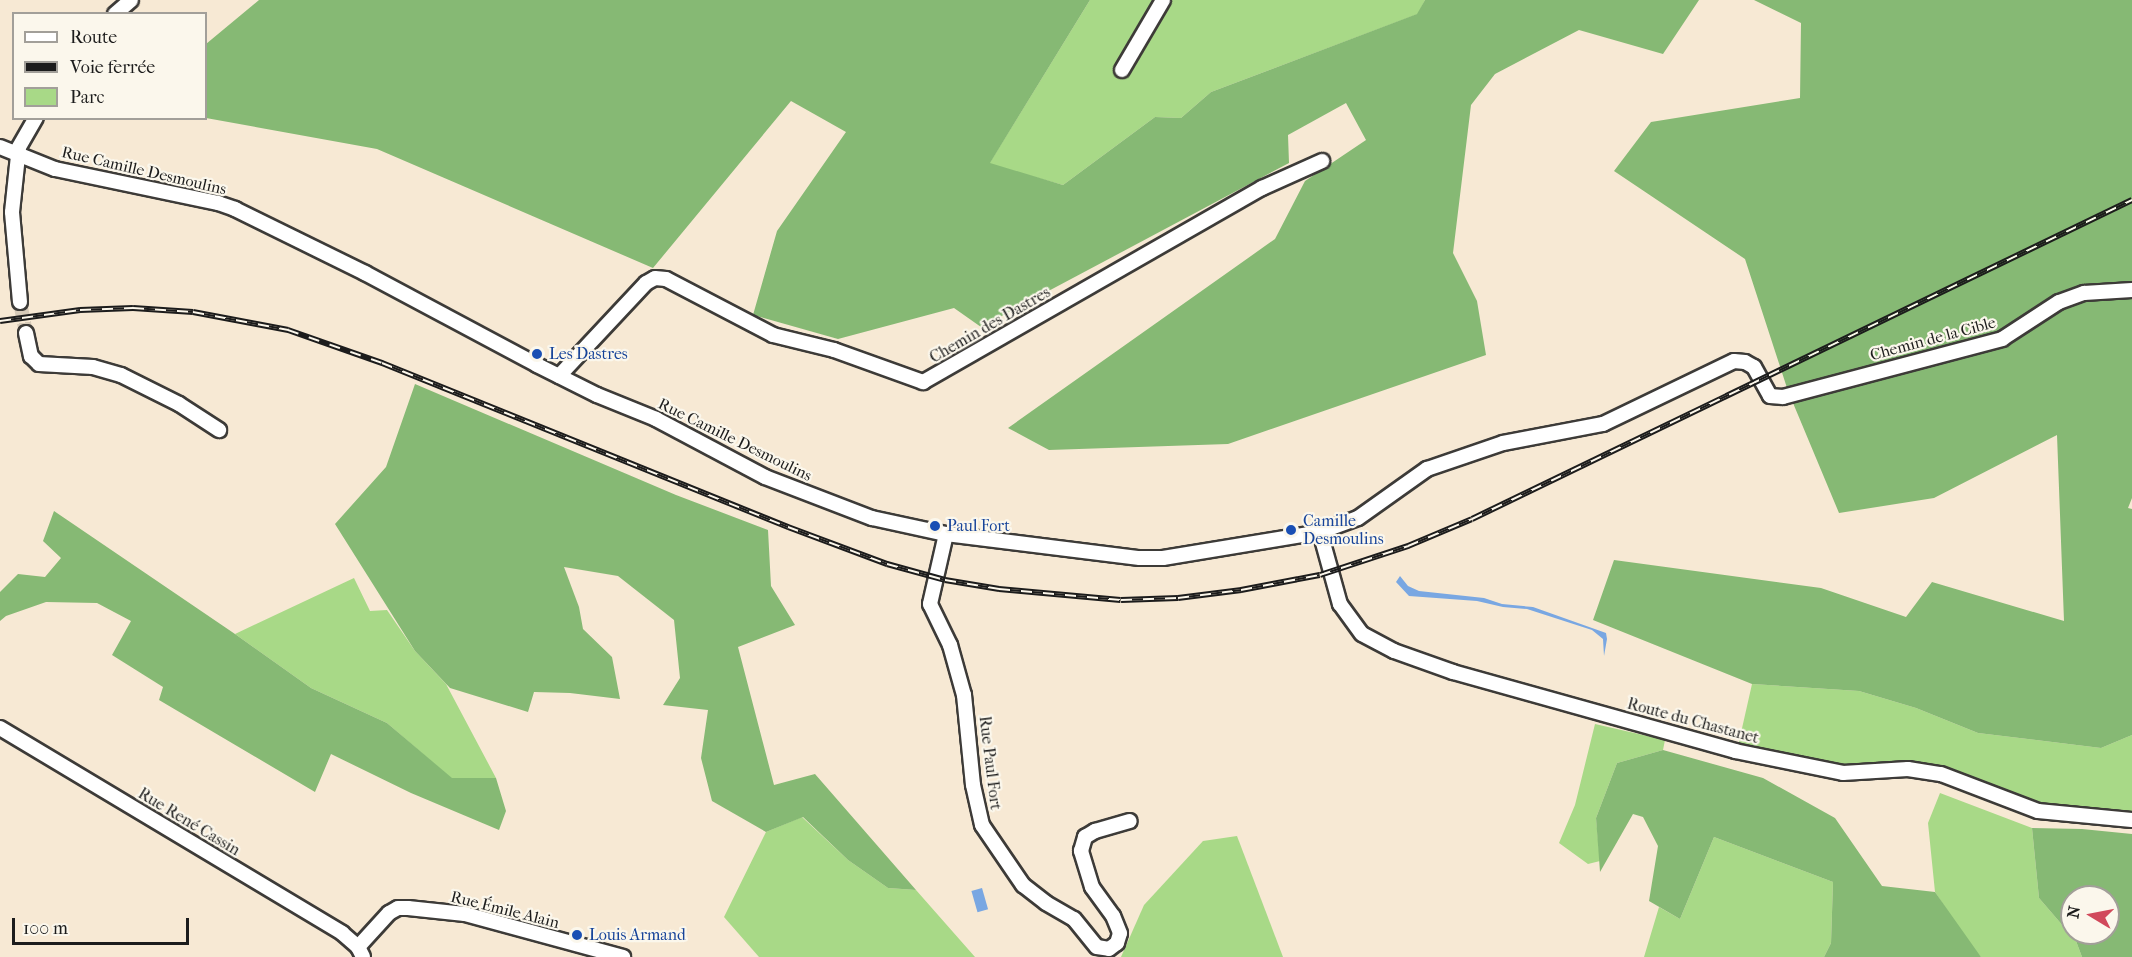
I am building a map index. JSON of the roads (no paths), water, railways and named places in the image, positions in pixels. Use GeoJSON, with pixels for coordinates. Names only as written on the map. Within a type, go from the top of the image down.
{"type":"FeatureCollection","features":[{"type":"Feature","properties":{"kind":"street"},"geometry":{"type":"LineString","coordinates":[[117,12],[131,0]]}},
{"type":"Feature","properties":{"kind":"street"},"geometry":{"type":"LineString","coordinates":[[1122,70],[1163,0]]}},
{"type":"Feature","properties":{"kind":"street"},"geometry":{"type":"LineString","coordinates":[[20,302],[6,211],[19,147],[35,120]]}},
{"type":"Feature","properties":{"kind":"street","name":"Rue Camille Desmoulins"},"geometry":{"type":"LineString","coordinates":[[0,147],[55,169],[218,203],[235,209],[359,270],[559,376],[656,419],[790,488],[872,518],[946,534],[1140,558],[1163,558],[1320,532],[1358,518],[1427,469],[1503,443],[1603,424],[1734,361],[1745,362],[1754,367],[1770,396]]}},
{"type":"Feature","properties":{"kind":"street","name":"Chemin des Dastres"},"geometry":{"type":"LineString","coordinates":[[559,376],[646,283],[655,278],[666,279],[773,335],[834,350],[923,382],[1262,188],[1322,161]]}},
{"type":"Feature","properties":{"kind":"street","name":"Chemin de la Cible"},"geometry":{"type":"LineString","coordinates":[[1770,396],[1783,397],[2002,339],[2059,302],[2084,293],[2132,290]]}},
{"type":"Feature","properties":{"kind":"street"},"geometry":{"type":"LineString","coordinates":[[26,333],[31,356],[39,364],[93,367],[121,375],[179,404],[219,430]]}},
{"type":"Feature","properties":{"kind":"street","name":"Route du Chastanet"},"geometry":{"type":"LineString","coordinates":[[1320,532],[1340,604],[1362,634],[1394,651],[1453,672],[1735,751],[1843,773],[1908,769],[1941,774],[2038,811],[2132,820]]}},
{"type":"Feature","properties":{"kind":"street","name":"Rue Paul Fort"},"geometry":{"type":"LineString","coordinates":[[946,534],[930,604],[950,645],[964,695],[973,785],[982,825],[1023,885],[1046,903],[1074,919],[1097,947],[1109,949],[1117,944],[1120,933],[1113,916],[1092,887],[1081,851],[1085,837],[1095,831],[1130,821]]}},
{"type":"Feature","properties":{"kind":"street","name":"Rue René Cassin"},"geometry":{"type":"LineString","coordinates":[[0,728],[332,927],[360,952]]}},
{"type":"Feature","properties":{"kind":"street","name":"Rue Émile Alain"},"geometry":{"type":"LineString","coordinates":[[360,952],[389,913],[398,908],[408,908],[465,914],[586,952],[623,957]]}},
{"type":"Feature","properties":{"kind":"water"},"geometry":{"type":"Polygon","coordinates":[[[1400,576],[1408,586],[1419,591],[1484,598],[1502,604],[1533,607],[1606,633],[1604,656],[1603,639],[1592,630],[1527,609],[1503,607],[1477,601],[1409,596],[1396,582],[1400,576]]]}},
{"type":"Feature","properties":{"kind":"water"},"geometry":{"type":"Polygon","coordinates":[[[982,888],[988,909],[977,912],[971,891],[982,888]]]}},
{"type":"Feature","properties":{"kind":"tunnel"},"geometry":{"type":"LineString","coordinates":[[20,302],[26,333]]}},
{"type":"Feature","properties":{"kind":"railway"},"geometry":{"type":"LineString","coordinates":[[0,321],[80,310],[133,308],[193,312],[288,330],[382,363],[788,527],[887,564],[945,580],[999,589],[1121,600],[1178,598],[1241,590],[1320,575],[1408,546],[1472,519],[2132,200]]}},
{"type":"Feature","properties":{"kind":"place","name":"Les Dastres"},"geometry":{"type":"Point","coordinates":[537,354]}},
{"type":"Feature","properties":{"kind":"place","name":"Paul Fort"},"geometry":{"type":"Point","coordinates":[935,526]}},
{"type":"Feature","properties":{"kind":"place","name":"Camille Desmoulins"},"geometry":{"type":"Point","coordinates":[1291,530]}},
{"type":"Feature","properties":{"kind":"place","name":"Louis Armand"},"geometry":{"type":"Point","coordinates":[577,935]}}]}
